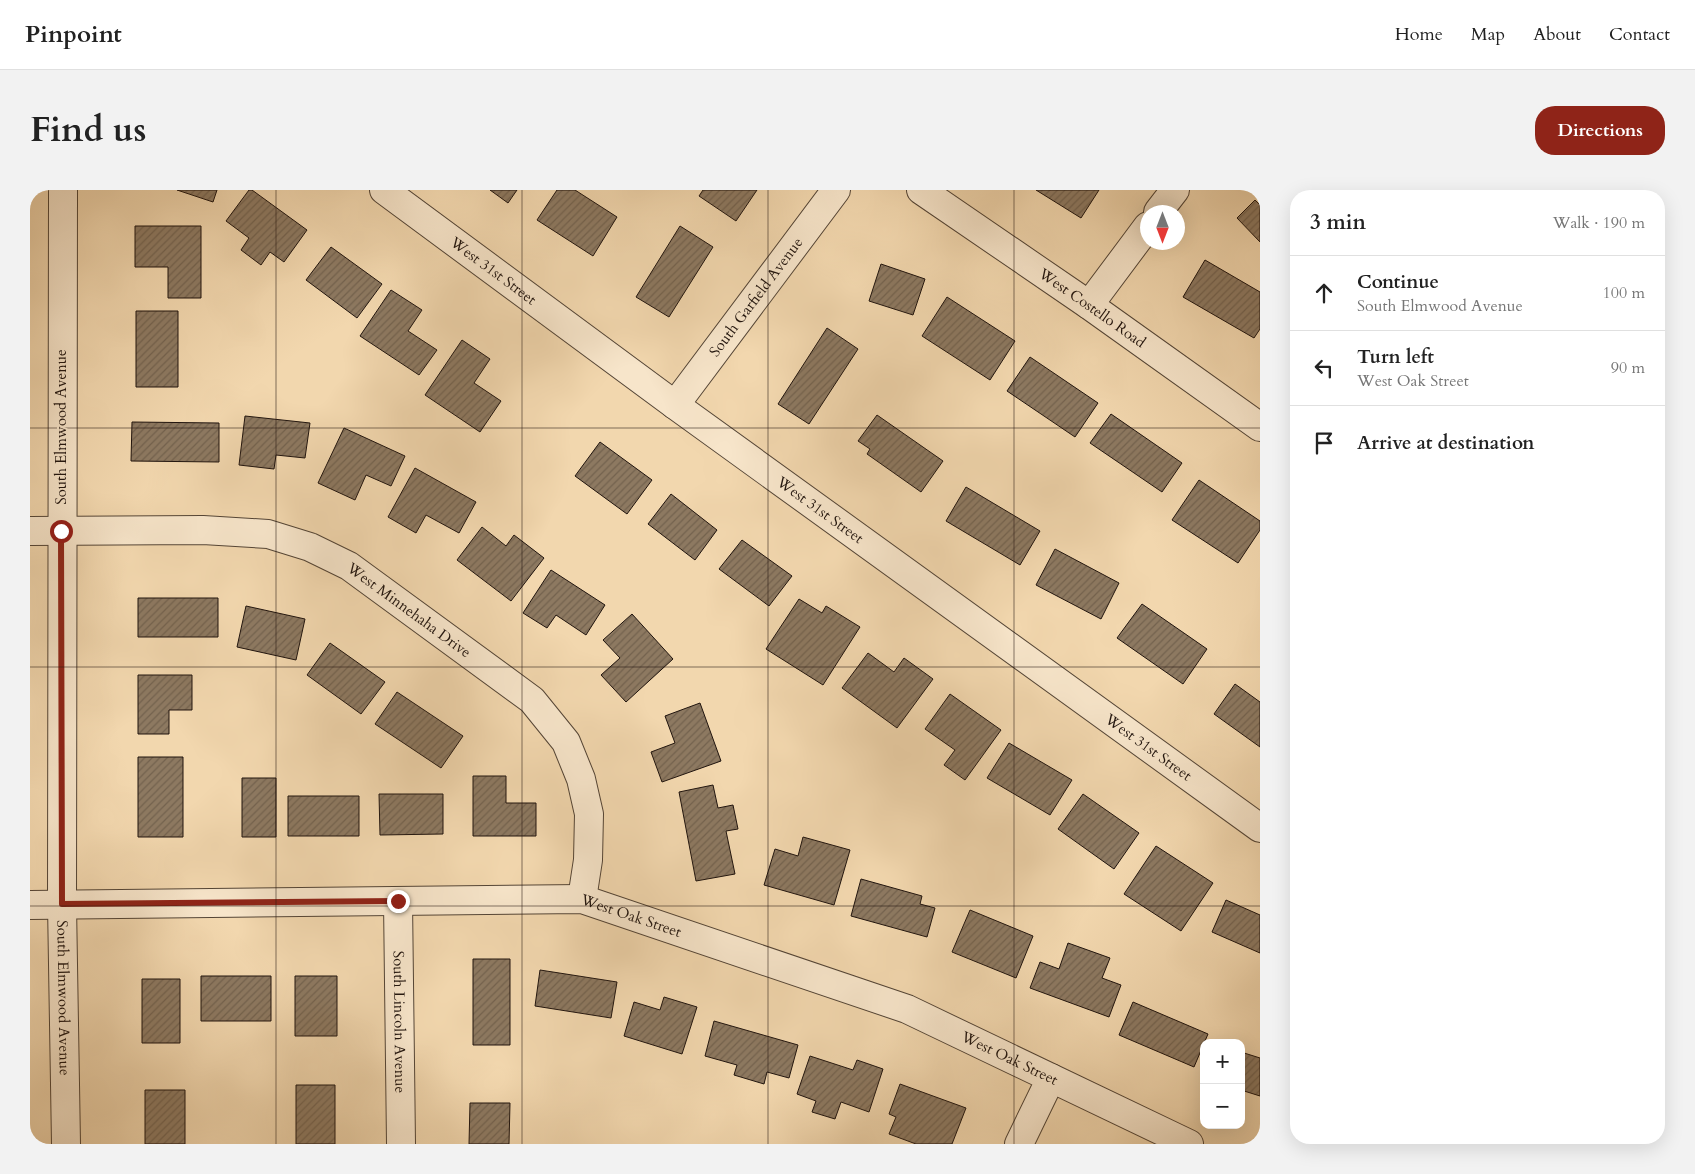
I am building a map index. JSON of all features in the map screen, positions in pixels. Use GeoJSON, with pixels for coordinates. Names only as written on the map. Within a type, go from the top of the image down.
{"type":"FeatureCollection","features":[{"type":"Feature","properties":{"kind":"street","name":"South Elmwood Avenue"},"geometry":{"type":"LineString","coordinates":[[63,190],[61,531],[62,904],[66,1144]]}},
{"type":"Feature","properties":{"kind":"street","name":"West 31st Street"},"geometry":{"type":"LineString","coordinates":[[384,190],[675,404],[1260,828]]}},
{"type":"Feature","properties":{"kind":"street","name":"South Garfield Avenue"},"geometry":{"type":"LineString","coordinates":[[675,404],[836,190]]}},
{"type":"Feature","properties":{"kind":"street","name":"West Costello Road"},"geometry":{"type":"LineString","coordinates":[[921,190],[1089,305],[1260,427]]}},
{"type":"Feature","properties":{"kind":"street"},"geometry":{"type":"LineString","coordinates":[[1163,205],[1175,190]]}},
{"type":"Feature","properties":{"kind":"street"},"geometry":{"type":"LineString","coordinates":[[1089,305],[1140,237]]}},
{"type":"Feature","properties":{"kind":"street","name":"West Minnehaha Drive"},"geometry":{"type":"LineString","coordinates":[[30,531],[203,530],[268,534],[310,547],[349,566],[532,700],[566,742],[581,779],[589,814],[588,860],[582,899]]}},
{"type":"Feature","properties":{"kind":"street","name":"West Oak Street"},"geometry":{"type":"LineString","coordinates":[[30,905],[582,899],[907,1009],[1189,1144]]}},
{"type":"Feature","properties":{"kind":"street","name":"South Lincoln Avenue"},"geometry":{"type":"LineString","coordinates":[[398,901],[401,1144]]}},
{"type":"Feature","properties":{"kind":"street"},"geometry":{"type":"LineString","coordinates":[[1019,1144],[1051,1078]]}},
{"type":"Feature","properties":{"kind":"building"},"geometry":{"type":"Polygon","coordinates":[[[177,190],[217,190],[213,202],[177,190]]]}},
{"type":"Feature","properties":{"kind":"building"},"geometry":{"type":"Polygon","coordinates":[[[249,190],[252,190],[307,230],[284,262],[270,252],[261,265],[241,250],[249,238],[226,221],[249,190]]]}},
{"type":"Feature","properties":{"kind":"building"},"geometry":{"type":"Polygon","coordinates":[[[490,190],[517,190],[508,203],[490,190]]]}},
{"type":"Feature","properties":{"kind":"building"},"geometry":{"type":"Polygon","coordinates":[[[557,190],[575,190],[617,217],[593,256],[537,220],[557,190]]]}},
{"type":"Feature","properties":{"kind":"building"},"geometry":{"type":"Polygon","coordinates":[[[703,190],[757,190],[736,221],[699,196],[703,190]]]}},
{"type":"Feature","properties":{"kind":"building"},"geometry":{"type":"Polygon","coordinates":[[[1036,190],[1099,190],[1081,218],[1036,190]]]}},
{"type":"Feature","properties":{"kind":"building"},"geometry":{"type":"Polygon","coordinates":[[[1255,200],[1260,205],[1260,242],[1237,218],[1255,200]]]}},
{"type":"Feature","properties":{"kind":"building"},"geometry":{"type":"Polygon","coordinates":[[[135,226],[201,226],[201,298],[168,298],[168,267],[135,267],[135,226]]]}},
{"type":"Feature","properties":{"kind":"building"},"geometry":{"type":"Polygon","coordinates":[[[680,226],[713,247],[669,317],[636,297],[680,226]]]}},
{"type":"Feature","properties":{"kind":"building"},"geometry":{"type":"Polygon","coordinates":[[[331,247],[382,284],[357,318],[306,280],[331,247]]]}},
{"type":"Feature","properties":{"kind":"building"},"geometry":{"type":"Polygon","coordinates":[[[1205,260],[1260,292],[1260,329],[1254,338],[1183,297],[1205,260]]]}},
{"type":"Feature","properties":{"kind":"building"},"geometry":{"type":"Polygon","coordinates":[[[881,264],[925,279],[913,315],[869,301],[881,264]]]}},
{"type":"Feature","properties":{"kind":"building"},"geometry":{"type":"Polygon","coordinates":[[[391,290],[422,310],[408,331],[437,350],[419,375],[360,336],[391,290]]]}},
{"type":"Feature","properties":{"kind":"building"},"geometry":{"type":"Polygon","coordinates":[[[947,297],[1015,341],[990,380],[922,336],[947,297]]]}},
{"type":"Feature","properties":{"kind":"building"},"geometry":{"type":"Polygon","coordinates":[[[136,311],[178,311],[178,387],[136,387],[136,311]]]}},
{"type":"Feature","properties":{"kind":"building"},"geometry":{"type":"Polygon","coordinates":[[[827,328],[858,349],[809,424],[778,404],[827,328]]]}},
{"type":"Feature","properties":{"kind":"building"},"geometry":{"type":"Polygon","coordinates":[[[462,340],[490,359],[474,383],[501,401],[480,432],[425,395],[462,340]]]}},
{"type":"Feature","properties":{"kind":"building"},"geometry":{"type":"Polygon","coordinates":[[[1030,357],[1098,403],[1075,437],[1007,391],[1030,357]]]}},
{"type":"Feature","properties":{"kind":"building"},"geometry":{"type":"Polygon","coordinates":[[[1111,414],[1182,463],[1162,492],[1090,443],[1111,414]]]}},
{"type":"Feature","properties":{"kind":"building"},"geometry":{"type":"Polygon","coordinates":[[[877,415],[943,461],[921,492],[867,454],[870,449],[858,441],[877,415]]]}},
{"type":"Feature","properties":{"kind":"building"},"geometry":{"type":"Polygon","coordinates":[[[245,416],[310,423],[305,458],[276,455],[274,469],[239,465],[245,416]]]}},
{"type":"Feature","properties":{"kind":"building"},"geometry":{"type":"Polygon","coordinates":[[[132,422],[219,423],[219,462],[131,461],[132,422]]]}},
{"type":"Feature","properties":{"kind":"building"},"geometry":{"type":"Polygon","coordinates":[[[344,428],[405,456],[391,486],[366,475],[355,500],[318,483],[344,428]]]}},
{"type":"Feature","properties":{"kind":"building"},"geometry":{"type":"Polygon","coordinates":[[[600,442],[652,480],[627,514],[575,476],[600,442]]]}},
{"type":"Feature","properties":{"kind":"building"},"geometry":{"type":"Polygon","coordinates":[[[415,468],[476,502],[459,533],[426,515],[416,533],[388,517],[415,468]]]}},
{"type":"Feature","properties":{"kind":"building"},"geometry":{"type":"Polygon","coordinates":[[[1199,480],[1260,521],[1260,530],[1238,563],[1172,520],[1199,480]]]}},
{"type":"Feature","properties":{"kind":"building"},"geometry":{"type":"Polygon","coordinates":[[[966,487],[1040,531],[1020,565],[946,521],[966,487]]]}},
{"type":"Feature","properties":{"kind":"building"},"geometry":{"type":"Polygon","coordinates":[[[671,494],[717,530],[695,560],[648,524],[671,494]]]}},
{"type":"Feature","properties":{"kind":"building"},"geometry":{"type":"Polygon","coordinates":[[[482,527],[506,546],[514,535],[544,558],[511,601],[457,560],[482,527]]]}},
{"type":"Feature","properties":{"kind":"building"},"geometry":{"type":"Polygon","coordinates":[[[742,540],[792,576],[769,606],[719,569],[742,540]]]}},
{"type":"Feature","properties":{"kind":"building"},"geometry":{"type":"Polygon","coordinates":[[[1055,549],[1119,583],[1101,619],[1036,585],[1055,549]]]}},
{"type":"Feature","properties":{"kind":"building"},"geometry":{"type":"Polygon","coordinates":[[[551,570],[605,605],[586,635],[556,615],[547,628],[523,613],[551,570]]]}},
{"type":"Feature","properties":{"kind":"building"},"geometry":{"type":"Polygon","coordinates":[[[138,598],[218,598],[218,637],[138,637],[138,598]]]}},
{"type":"Feature","properties":{"kind":"building"},"geometry":{"type":"Polygon","coordinates":[[[799,599],[822,613],[826,606],[860,627],[823,685],[766,649],[799,599]]]}},
{"type":"Feature","properties":{"kind":"building"},"geometry":{"type":"Polygon","coordinates":[[[1142,604],[1207,649],[1183,684],[1117,638],[1142,604]]]}},
{"type":"Feature","properties":{"kind":"building"},"geometry":{"type":"Polygon","coordinates":[[[246,606],[305,619],[296,660],[237,647],[246,606]]]}},
{"type":"Feature","properties":{"kind":"building"},"geometry":{"type":"Polygon","coordinates":[[[632,614],[673,659],[626,702],[601,675],[620,658],[603,640],[632,614]]]}},
{"type":"Feature","properties":{"kind":"building"},"geometry":{"type":"Polygon","coordinates":[[[330,643],[385,682],[361,714],[307,675],[330,643]]]}},
{"type":"Feature","properties":{"kind":"building"},"geometry":{"type":"Polygon","coordinates":[[[868,653],[894,672],[904,658],[933,679],[897,728],[842,688],[868,653]]]}},
{"type":"Feature","properties":{"kind":"building"},"geometry":{"type":"Polygon","coordinates":[[[138,675],[192,675],[192,710],[169,710],[169,734],[138,734],[138,675]]]}},
{"type":"Feature","properties":{"kind":"building"},"geometry":{"type":"Polygon","coordinates":[[[1235,684],[1260,702],[1260,747],[1214,714],[1235,684]]]}},
{"type":"Feature","properties":{"kind":"building"},"geometry":{"type":"Polygon","coordinates":[[[397,692],[463,736],[441,768],[375,724],[397,692]]]}},
{"type":"Feature","properties":{"kind":"building"},"geometry":{"type":"Polygon","coordinates":[[[950,694],[1001,730],[965,780],[944,765],[955,750],[925,729],[950,694]]]}},
{"type":"Feature","properties":{"kind":"building"},"geometry":{"type":"Polygon","coordinates":[[[700,703],[721,761],[662,782],[651,752],[675,743],[665,716],[700,703]]]}},
{"type":"Feature","properties":{"kind":"building"},"geometry":{"type":"Polygon","coordinates":[[[1009,743],[1072,780],[1050,815],[987,778],[1009,743]]]}},
{"type":"Feature","properties":{"kind":"building"},"geometry":{"type":"Polygon","coordinates":[[[138,757],[183,757],[183,837],[138,837],[138,757]]]}},
{"type":"Feature","properties":{"kind":"building"},"geometry":{"type":"Polygon","coordinates":[[[473,776],[506,776],[506,803],[536,803],[536,836],[473,836],[473,776]]]}},
{"type":"Feature","properties":{"kind":"building"},"geometry":{"type":"Polygon","coordinates":[[[242,778],[276,778],[276,837],[242,837],[242,778]]]}},
{"type":"Feature","properties":{"kind":"building"},"geometry":{"type":"Polygon","coordinates":[[[713,785],[718,808],[733,805],[738,829],[726,831],[735,874],[696,881],[679,792],[713,785]]]}},
{"type":"Feature","properties":{"kind":"building"},"geometry":{"type":"Polygon","coordinates":[[[379,794],[443,794],[443,834],[380,835],[379,794]]]}},
{"type":"Feature","properties":{"kind":"building"},"geometry":{"type":"Polygon","coordinates":[[[1083,794],[1139,833],[1114,869],[1058,829],[1083,794]]]}},
{"type":"Feature","properties":{"kind":"building"},"geometry":{"type":"Polygon","coordinates":[[[288,796],[359,796],[359,836],[288,836],[288,796]]]}},
{"type":"Feature","properties":{"kind":"building"},"geometry":{"type":"Polygon","coordinates":[[[803,837],[850,850],[834,905],[764,885],[775,849],[798,856],[803,837]]]}},
{"type":"Feature","properties":{"kind":"building"},"geometry":{"type":"Polygon","coordinates":[[[1156,846],[1213,883],[1181,931],[1124,894],[1156,846]]]}},
{"type":"Feature","properties":{"kind":"building"},"geometry":{"type":"Polygon","coordinates":[[[861,879],[922,896],[920,904],[935,908],[927,937],[851,916],[861,879]]]}},
{"type":"Feature","properties":{"kind":"building"},"geometry":{"type":"Polygon","coordinates":[[[1226,900],[1260,915],[1260,953],[1212,932],[1226,900]]]}},
{"type":"Feature","properties":{"kind":"building"},"geometry":{"type":"Polygon","coordinates":[[[970,910],[1033,936],[1016,978],[952,952],[970,910]]]}},
{"type":"Feature","properties":{"kind":"building"},"geometry":{"type":"Polygon","coordinates":[[[1068,943],[1110,958],[1102,978],[1121,985],[1109,1017],[1030,988],[1040,962],[1059,969],[1068,943]]]}},
{"type":"Feature","properties":{"kind":"building"},"geometry":{"type":"Polygon","coordinates":[[[473,959],[510,959],[510,1045],[473,1045],[473,959]]]}},
{"type":"Feature","properties":{"kind":"building"},"geometry":{"type":"Polygon","coordinates":[[[540,970],[617,982],[611,1018],[535,1006],[540,970]]]}},
{"type":"Feature","properties":{"kind":"building"},"geometry":{"type":"Polygon","coordinates":[[[201,976],[271,976],[271,1021],[201,1021],[201,976]]]}},
{"type":"Feature","properties":{"kind":"building"},"geometry":{"type":"Polygon","coordinates":[[[295,976],[337,976],[337,1036],[295,1036],[295,976]]]}},
{"type":"Feature","properties":{"kind":"building"},"geometry":{"type":"Polygon","coordinates":[[[142,979],[180,979],[180,1043],[142,1043],[142,979]]]}},
{"type":"Feature","properties":{"kind":"building"},"geometry":{"type":"Polygon","coordinates":[[[664,997],[697,1007],[682,1054],[624,1036],[634,1002],[660,1010],[664,997]]]}},
{"type":"Feature","properties":{"kind":"building"},"geometry":{"type":"Polygon","coordinates":[[[1133,1002],[1208,1034],[1206,1039],[1200,1039],[1200,1053],[1194,1067],[1119,1035],[1133,1002]]]}},
{"type":"Feature","properties":{"kind":"building"},"geometry":{"type":"Polygon","coordinates":[[[714,1021],[798,1045],[789,1078],[767,1072],[764,1084],[734,1075],[737,1065],[705,1056],[714,1021]]]}},
{"type":"Feature","properties":{"kind":"building"},"geometry":{"type":"Polygon","coordinates":[[[1245,1053],[1260,1058],[1260,1096],[1245,1091],[1245,1053]]]}},
{"type":"Feature","properties":{"kind":"building"},"geometry":{"type":"Polygon","coordinates":[[[810,1056],[853,1070],[857,1060],[883,1069],[869,1112],[841,1102],[835,1119],[812,1112],[816,1101],[797,1094],[810,1056]]]}},
{"type":"Feature","properties":{"kind":"building"},"geometry":{"type":"Polygon","coordinates":[[[900,1084],[966,1108],[952,1144],[916,1144],[889,1134],[896,1117],[889,1114],[900,1084]]]}},
{"type":"Feature","properties":{"kind":"building"},"geometry":{"type":"Polygon","coordinates":[[[296,1085],[335,1085],[335,1144],[296,1144],[296,1085]]]}},
{"type":"Feature","properties":{"kind":"building"},"geometry":{"type":"Polygon","coordinates":[[[145,1090],[185,1090],[185,1144],[145,1144],[145,1090]]]}},
{"type":"Feature","properties":{"kind":"building"},"geometry":{"type":"Polygon","coordinates":[[[470,1103],[510,1103],[509,1144],[469,1144],[470,1103]]]}},
{"type":"Feature","properties":{"kind":"route"},"geometry":{"type":"LineString","coordinates":[[61,531],[62,904],[398,901]]}}]}
